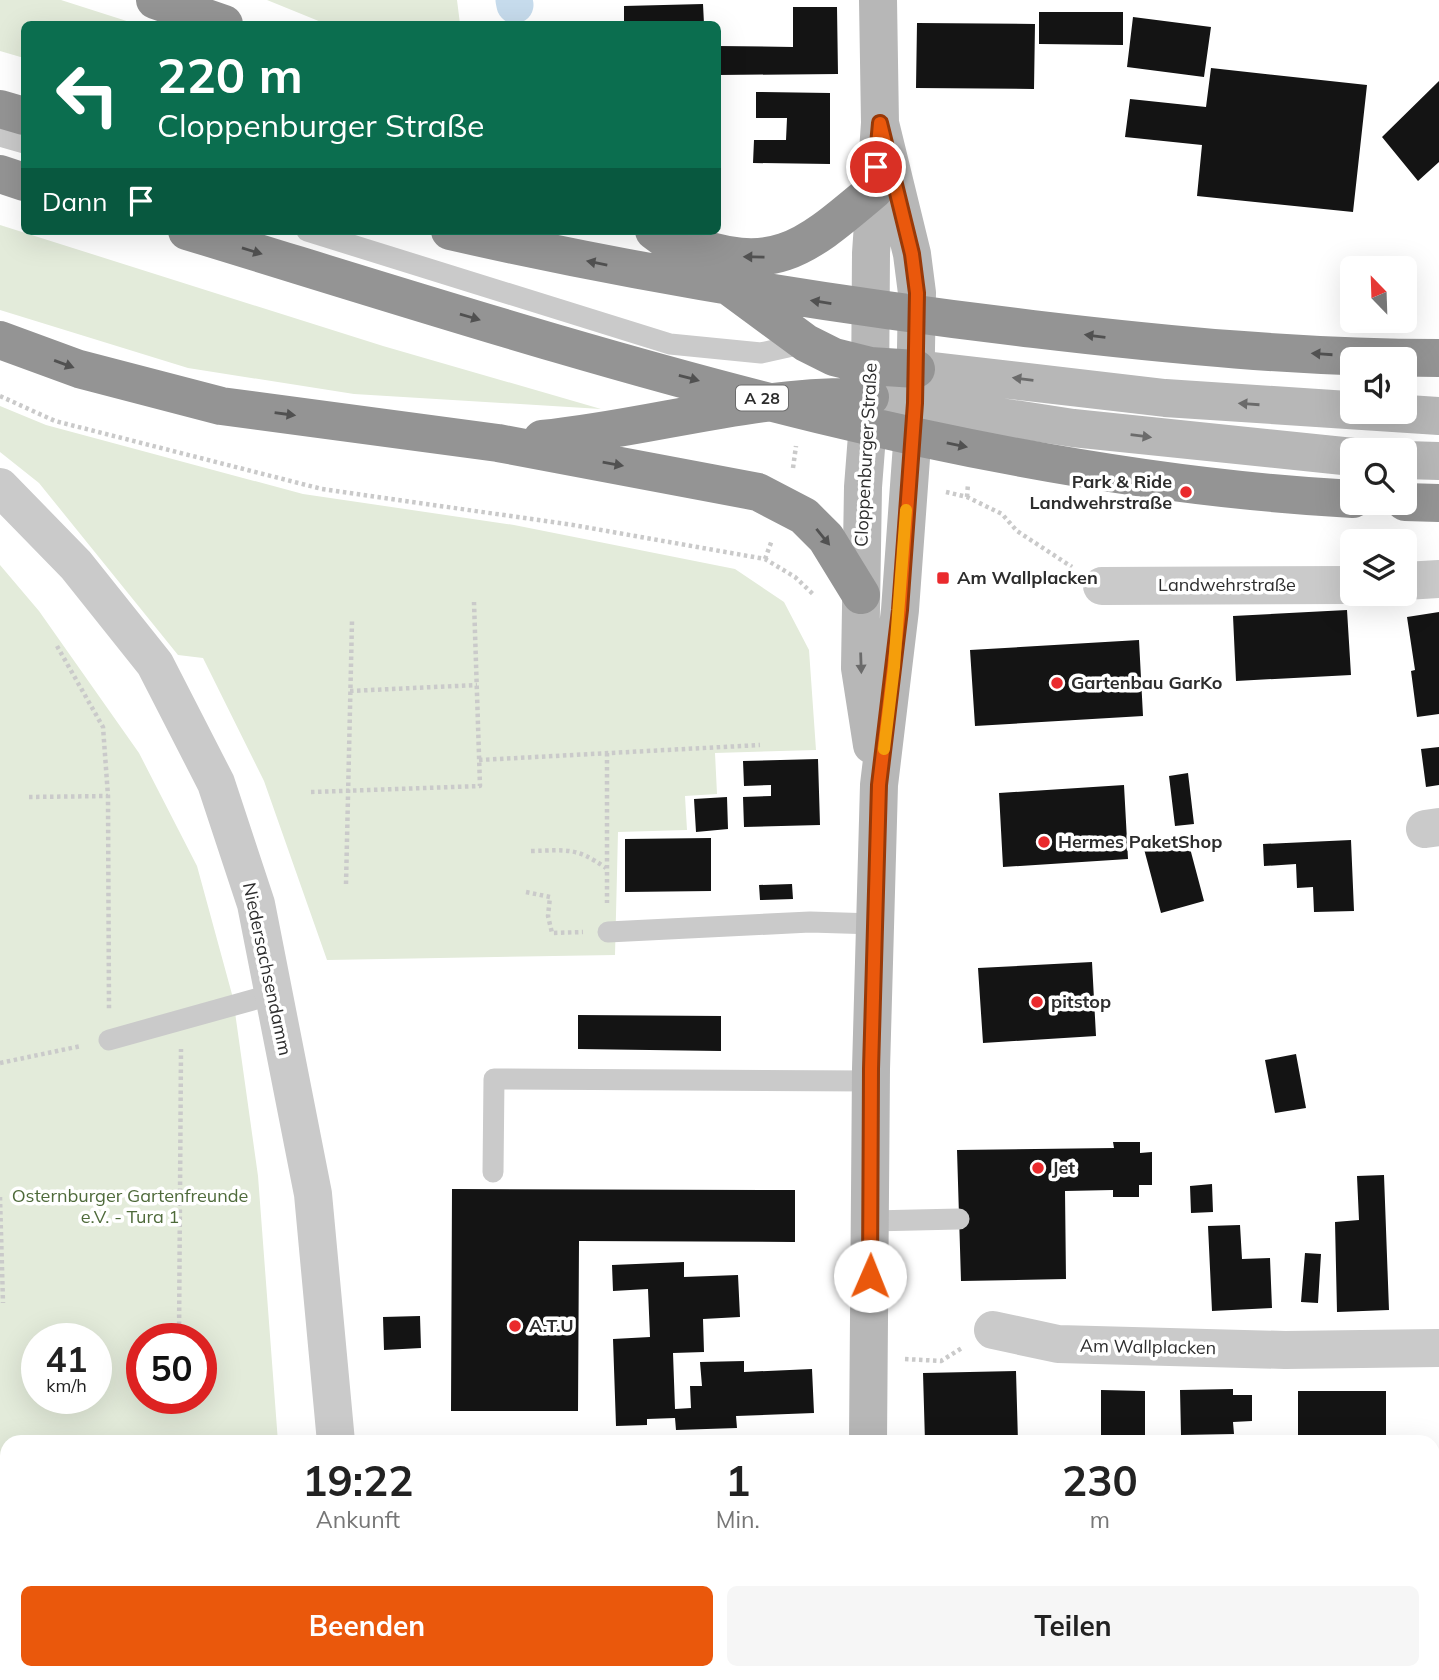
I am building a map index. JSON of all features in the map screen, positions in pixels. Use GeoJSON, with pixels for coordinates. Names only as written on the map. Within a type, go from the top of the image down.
{"type":"FeatureCollection","features":[{"type":"Feature","properties":{"kind":"highway"},"geometry":{"type":"LineString","coordinates":[[155,0],[215,21]]}},
{"type":"Feature","properties":{"kind":"highway"},"geometry":{"type":"LineString","coordinates":[[0,108],[21,115]]}},
{"type":"Feature","properties":{"kind":"highway"},"geometry":{"type":"LineString","coordinates":[[0,174],[21,180]]}},
{"type":"Feature","properties":{"kind":"highway"},"geometry":{"type":"LineString","coordinates":[[666,235],[708,251],[758,259],[797,249],[874,190]]}},
{"type":"Feature","properties":{"kind":"highway","name":"A 28"},"geometry":{"type":"LineString","coordinates":[[200,235],[616,359],[822,414],[964,447],[1107,471],[1296,496],[1340,498]]}},
{"type":"Feature","properties":{"kind":"highway"},"geometry":{"type":"LineString","coordinates":[[469,235],[677,278],[866,309],[1160,344],[1439,358]]}},
{"type":"Feature","properties":{"kind":"highway"},"geometry":{"type":"LineString","coordinates":[[660,235],[806,343],[870,381]]}},
{"type":"Feature","properties":{"kind":"highway"},"geometry":{"type":"LineString","coordinates":[[0,340],[79,369],[221,406],[498,443],[758,492],[804,516],[826,538],[861,595]]}},
{"type":"Feature","properties":{"kind":"highway"},"geometry":{"type":"LineString","coordinates":[[498,443],[575,436],[870,381],[915,386]]}},
{"type":"Feature","properties":{"kind":"highway"},"geometry":{"type":"LineString","coordinates":[[1417,502],[1439,503]]}},
{"type":"Feature","properties":{"kind":"main road","name":"Cloppenburger Straße"},"geometry":{"type":"LineString","coordinates":[[878,0],[880,123],[874,190],[870,381],[863,487],[860,668],[879,785]]}},
{"type":"Feature","properties":{"kind":"main road","name":"Cloppenburger Straße"},"geometry":{"type":"LineString","coordinates":[[868,1435],[872,1221],[871,1081],[879,785],[894,667],[915,386],[917,293],[912,254],[880,123]]}},
{"type":"Feature","properties":{"kind":"main road"},"geometry":{"type":"LineString","coordinates":[[915,386],[1165,398],[1439,416]]}},
{"type":"Feature","properties":{"kind":"main road"},"geometry":{"type":"LineString","coordinates":[[915,386],[1073,428],[1340,456]]}},
{"type":"Feature","properties":{"kind":"main road"},"geometry":{"type":"LineString","coordinates":[[1417,460],[1439,461]]}},
{"type":"Feature","properties":{"kind":"street","name":"Niedersachsendamm"},"geometry":{"type":"LineString","coordinates":[[0,487],[76,565],[155,664],[216,783],[256,904],[313,1194],[334,1435]]}},
{"type":"Feature","properties":{"kind":"street"},"geometry":{"type":"LineString","coordinates":[[1417,581],[1439,579]]}},
{"type":"Feature","properties":{"kind":"street","name":"Landwehrstraße"},"geometry":{"type":"LineString","coordinates":[[1102,586],[1340,585]]}},
{"type":"Feature","properties":{"kind":"street","name":"Am Wallplacken"},"geometry":{"type":"LineString","coordinates":[[993,1330],[1058,1344],[1285,1350],[1439,1348]]}},
{"type":"Feature","properties":{"kind":"lane"},"geometry":{"type":"LineString","coordinates":[[0,136],[21,142]]}},
{"type":"Feature","properties":{"kind":"lane"},"geometry":{"type":"LineString","coordinates":[[320,235],[670,344],[761,353],[806,343]]}},
{"type":"Feature","properties":{"kind":"lane"},"geometry":{"type":"LineString","coordinates":[[608,932],[810,922],[875,924]]}},
{"type":"Feature","properties":{"kind":"lane"},"geometry":{"type":"LineString","coordinates":[[109,1040],[274,994]]}},
{"type":"Feature","properties":{"kind":"lane"},"geometry":{"type":"LineString","coordinates":[[493,1172],[494,1079],[871,1081]]}},
{"type":"Feature","properties":{"kind":"lane"},"geometry":{"type":"LineString","coordinates":[[872,1221],[959,1219]]}},
{"type":"Feature","properties":{"kind":"path"},"geometry":{"type":"LineString","coordinates":[[0,396],[55,421],[322,489],[573,525],[765,559],[795,577],[821,603]]}},
{"type":"Feature","properties":{"kind":"path"},"geometry":{"type":"LineString","coordinates":[[907,488],[936,489],[967,497],[1002,514],[1017,531],[1102,586]]}},
{"type":"Feature","properties":{"kind":"path"},"geometry":{"type":"LineString","coordinates":[[311,792],[480,786],[474,603]]}},
{"type":"Feature","properties":{"kind":"path"},"geometry":{"type":"LineString","coordinates":[[345,884],[352,621]]}},
{"type":"Feature","properties":{"kind":"path"},"geometry":{"type":"LineString","coordinates":[[0,1063],[109,1040],[108,796],[103,727],[57,646]]}},
{"type":"Feature","properties":{"kind":"path"},"geometry":{"type":"LineString","coordinates":[[350,691],[477,685]]}},
{"type":"Feature","properties":{"kind":"path"},"geometry":{"type":"LineString","coordinates":[[479,760],[760,745]]}},
{"type":"Feature","properties":{"kind":"path"},"geometry":{"type":"LineString","coordinates":[[526,892],[550,897],[548,916],[552,933],[608,932],[607,753]]}},
{"type":"Feature","properties":{"kind":"path"},"geometry":{"type":"LineString","coordinates":[[29,797],[108,796]]}},
{"type":"Feature","properties":{"kind":"path"},"geometry":{"type":"LineString","coordinates":[[531,851],[574,850],[584,853],[607,869]]}},
{"type":"Feature","properties":{"kind":"path"},"geometry":{"type":"LineString","coordinates":[[179,1323],[181,1020]]}},
{"type":"Feature","properties":{"kind":"path"},"geometry":{"type":"LineString","coordinates":[[0,1197],[3,1303]]}},
{"type":"Feature","properties":{"kind":"path"},"geometry":{"type":"LineString","coordinates":[[868,1358],[941,1361],[993,1330]]}},
{"type":"Feature","properties":{"kind":"green space"},"geometry":{"type":"Polygon","coordinates":[[[0,0],[61,0],[127,21],[21,21],[21,57],[0,51],[0,0]]]}},
{"type":"Feature","properties":{"kind":"green space"},"geometry":{"type":"Polygon","coordinates":[[[267,0],[457,0],[460,21],[319,21],[267,0]]]}},
{"type":"Feature","properties":{"kind":"green space"},"geometry":{"type":"Polygon","coordinates":[[[0,225],[21,232],[21,235],[32,235],[383,346],[601,409],[354,394],[188,368],[0,310],[0,225]]]}},
{"type":"Feature","properties":{"kind":"green space"},"geometry":{"type":"Polygon","coordinates":[[[0,406],[46,425],[303,494],[514,525],[735,569],[784,602],[809,650],[816,750],[715,753],[717,794],[685,796],[687,830],[618,832],[615,955],[327,960],[264,781],[203,658],[178,655],[39,483],[0,452],[0,406]]]}},
{"type":"Feature","properties":{"kind":"green space","name":"Osternburger Gartenfreunde e.V. - Tura 1"},"geometry":{"type":"Polygon","coordinates":[[[0,565],[39,611],[139,753],[197,866],[233,998],[258,1176],[277,1435],[0,1435],[0,565]]]}},
{"type":"Feature","properties":{"kind":"building"},"geometry":{"type":"Polygon","coordinates":[[[703,4],[704,21],[624,21],[624,6],[703,4]]]}},
{"type":"Feature","properties":{"kind":"building"},"geometry":{"type":"Polygon","coordinates":[[[793,7],[837,7],[838,74],[721,75],[721,46],[793,47],[793,7]]]}},
{"type":"Feature","properties":{"kind":"building"},"geometry":{"type":"Polygon","coordinates":[[[1039,12],[1123,12],[1123,45],[1039,44],[1039,12]]]}},
{"type":"Feature","properties":{"kind":"building"},"geometry":{"type":"Polygon","coordinates":[[[1133,17],[1211,27],[1204,77],[1127,67],[1133,17]]]}},
{"type":"Feature","properties":{"kind":"building"},"geometry":{"type":"Polygon","coordinates":[[[917,23],[1035,24],[1034,89],[916,88],[917,23]]]}},
{"type":"Feature","properties":{"kind":"building"},"geometry":{"type":"Polygon","coordinates":[[[1211,68],[1367,85],[1353,212],[1197,196],[1202,145],[1125,137],[1130,99],[1206,107],[1211,68]]]}},
{"type":"Feature","properties":{"kind":"building"},"geometry":{"type":"Polygon","coordinates":[[[1439,81],[1439,162],[1418,181],[1382,137],[1439,81]]]}},
{"type":"Feature","properties":{"kind":"building"},"geometry":{"type":"Polygon","coordinates":[[[756,92],[830,93],[830,164],[753,163],[754,140],[786,140],[787,118],[756,118],[756,92]]]}},
{"type":"Feature","properties":{"kind":"building"},"geometry":{"type":"Polygon","coordinates":[[[1347,610],[1351,675],[1236,681],[1233,616],[1347,610]]]}},
{"type":"Feature","properties":{"kind":"building"},"geometry":{"type":"Polygon","coordinates":[[[1439,612],[1439,714],[1417,717],[1411,671],[1415,670],[1407,617],[1439,612]]]}},
{"type":"Feature","properties":{"kind":"building","name":"Gartenbau GarKo"},"geometry":{"type":"Polygon","coordinates":[[[1139,640],[1143,716],[975,726],[970,650],[1139,640]]]}},
{"type":"Feature","properties":{"kind":"building"},"geometry":{"type":"Polygon","coordinates":[[[1439,747],[1439,785],[1426,787],[1421,749],[1439,747]]]}},
{"type":"Feature","properties":{"kind":"building"},"geometry":{"type":"Polygon","coordinates":[[[818,759],[820,825],[744,827],[743,797],[771,796],[771,785],[744,786],[743,761],[818,759]]]}},
{"type":"Feature","properties":{"kind":"building"},"geometry":{"type":"Polygon","coordinates":[[[1188,773],[1194,824],[1175,826],[1169,776],[1188,773]]]}},
{"type":"Feature","properties":{"kind":"building"},"geometry":{"type":"Polygon","coordinates":[[[1124,785],[1128,859],[1003,867],[999,793],[1124,785]]]}},
{"type":"Feature","properties":{"kind":"building"},"geometry":{"type":"Polygon","coordinates":[[[727,797],[728,829],[696,832],[694,799],[727,797]]]}},
{"type":"Feature","properties":{"kind":"building"},"geometry":{"type":"Polygon","coordinates":[[[1187,837],[1204,901],[1161,913],[1144,849],[1187,837]]]}},
{"type":"Feature","properties":{"kind":"building"},"geometry":{"type":"Polygon","coordinates":[[[711,838],[711,891],[625,892],[625,839],[711,838]]]}},
{"type":"Feature","properties":{"kind":"building"},"geometry":{"type":"Polygon","coordinates":[[[1351,840],[1354,911],[1314,912],[1313,887],[1297,888],[1296,864],[1264,866],[1263,844],[1351,840]]]}},
{"type":"Feature","properties":{"kind":"building"},"geometry":{"type":"Polygon","coordinates":[[[792,884],[793,899],[760,900],[759,885],[792,884]]]}},
{"type":"Feature","properties":{"kind":"building","name":"pitstop"},"geometry":{"type":"Polygon","coordinates":[[[1092,962],[1096,1036],[983,1043],[978,968],[1092,962]]]}},
{"type":"Feature","properties":{"kind":"building"},"geometry":{"type":"Polygon","coordinates":[[[578,1015],[721,1016],[721,1051],[578,1049],[578,1015]]]}},
{"type":"Feature","properties":{"kind":"building"},"geometry":{"type":"Polygon","coordinates":[[[1296,1054],[1306,1108],[1275,1113],[1265,1060],[1296,1054]]]}},
{"type":"Feature","properties":{"kind":"building"},"geometry":{"type":"Polygon","coordinates":[[[1113,1142],[1140,1142],[1140,1153],[1152,1152],[1152,1185],[1139,1185],[1139,1197],[1113,1197],[1113,1190],[1065,1191],[1066,1279],[961,1281],[957,1150],[1114,1148],[1113,1142]]]}},
{"type":"Feature","properties":{"kind":"building"},"geometry":{"type":"Polygon","coordinates":[[[1384,1175],[1389,1310],[1337,1312],[1335,1222],[1359,1220],[1357,1176],[1384,1175]]]}},
{"type":"Feature","properties":{"kind":"building"},"geometry":{"type":"Polygon","coordinates":[[[1212,1184],[1213,1212],[1191,1213],[1190,1186],[1212,1184]]]}},
{"type":"Feature","properties":{"kind":"building","name":"A.T.U"},"geometry":{"type":"Polygon","coordinates":[[[452,1189],[795,1190],[795,1242],[579,1241],[578,1411],[451,1411],[452,1189]]]}},
{"type":"Feature","properties":{"kind":"building"},"geometry":{"type":"Polygon","coordinates":[[[1240,1225],[1242,1259],[1270,1258],[1272,1308],[1212,1311],[1208,1226],[1240,1225]]]}},
{"type":"Feature","properties":{"kind":"building"},"geometry":{"type":"Polygon","coordinates":[[[1305,1253],[1321,1254],[1318,1303],[1301,1302],[1305,1253]]]}},
{"type":"Feature","properties":{"kind":"building"},"geometry":{"type":"Polygon","coordinates":[[[684,1262],[684,1277],[738,1275],[740,1317],[703,1319],[704,1352],[673,1353],[675,1409],[691,1408],[690,1386],[702,1386],[700,1362],[744,1361],[744,1372],[812,1369],[814,1413],[736,1416],[737,1428],[676,1430],[675,1418],[647,1419],[647,1425],[616,1426],[613,1339],[650,1337],[648,1289],[613,1291],[612,1265],[684,1262]]]}},
{"type":"Feature","properties":{"kind":"building"},"geometry":{"type":"Polygon","coordinates":[[[420,1316],[421,1348],[384,1350],[383,1317],[420,1316]]]}},
{"type":"Feature","properties":{"kind":"building"},"geometry":{"type":"Polygon","coordinates":[[[1016,1371],[1018,1435],[925,1435],[923,1373],[1016,1371]]]}},
{"type":"Feature","properties":{"kind":"building"},"geometry":{"type":"Polygon","coordinates":[[[1233,1389],[1233,1395],[1252,1395],[1252,1421],[1233,1422],[1234,1434],[1181,1435],[1180,1390],[1233,1389]]]}},
{"type":"Feature","properties":{"kind":"building"},"geometry":{"type":"Polygon","coordinates":[[[1101,1390],[1145,1391],[1145,1435],[1101,1435],[1101,1390]]]}},
{"type":"Feature","properties":{"kind":"building"},"geometry":{"type":"Polygon","coordinates":[[[1298,1391],[1386,1391],[1386,1435],[1298,1435],[1298,1391]]]}},
{"type":"Feature","properties":{"kind":"waterway"},"geometry":{"type":"LineString","coordinates":[[514,0],[515,5]]}},
{"type":"Feature","properties":{"kind":"slow traffic"},"geometry":{"type":"LineString","coordinates":[[884,749],[900,610],[906,510]]}},
{"type":"Feature","properties":{"kind":"place","name":"Park & Ride Landwehrstraße"},"geometry":{"type":"Point","coordinates":[1186,492]}},
{"type":"Feature","properties":{"kind":"place","name":"Am Wallplacken"},"geometry":{"type":"Point","coordinates":[943,578]}},
{"type":"Feature","properties":{"kind":"place","name":"Gartenbau GarKo"},"geometry":{"type":"Point","coordinates":[1057,683]}},
{"type":"Feature","properties":{"kind":"place","name":"Hermes PaketShop"},"geometry":{"type":"Point","coordinates":[1044,842]}},
{"type":"Feature","properties":{"kind":"place","name":"pitstop"},"geometry":{"type":"Point","coordinates":[1037,1002]}},
{"type":"Feature","properties":{"kind":"place","name":"Jet"},"geometry":{"type":"Point","coordinates":[1038,1168]}},
{"type":"Feature","properties":{"kind":"place","name":"A.T.U"},"geometry":{"type":"Point","coordinates":[515,1326]}},
{"type":"Feature","properties":{"kind":"route"},"geometry":{"type":"LineString","coordinates":[[870,1276],[871,1069],[879,785],[900,610],[915,403],[917,293],[912,254],[880,123],[876,167]]}}]}
